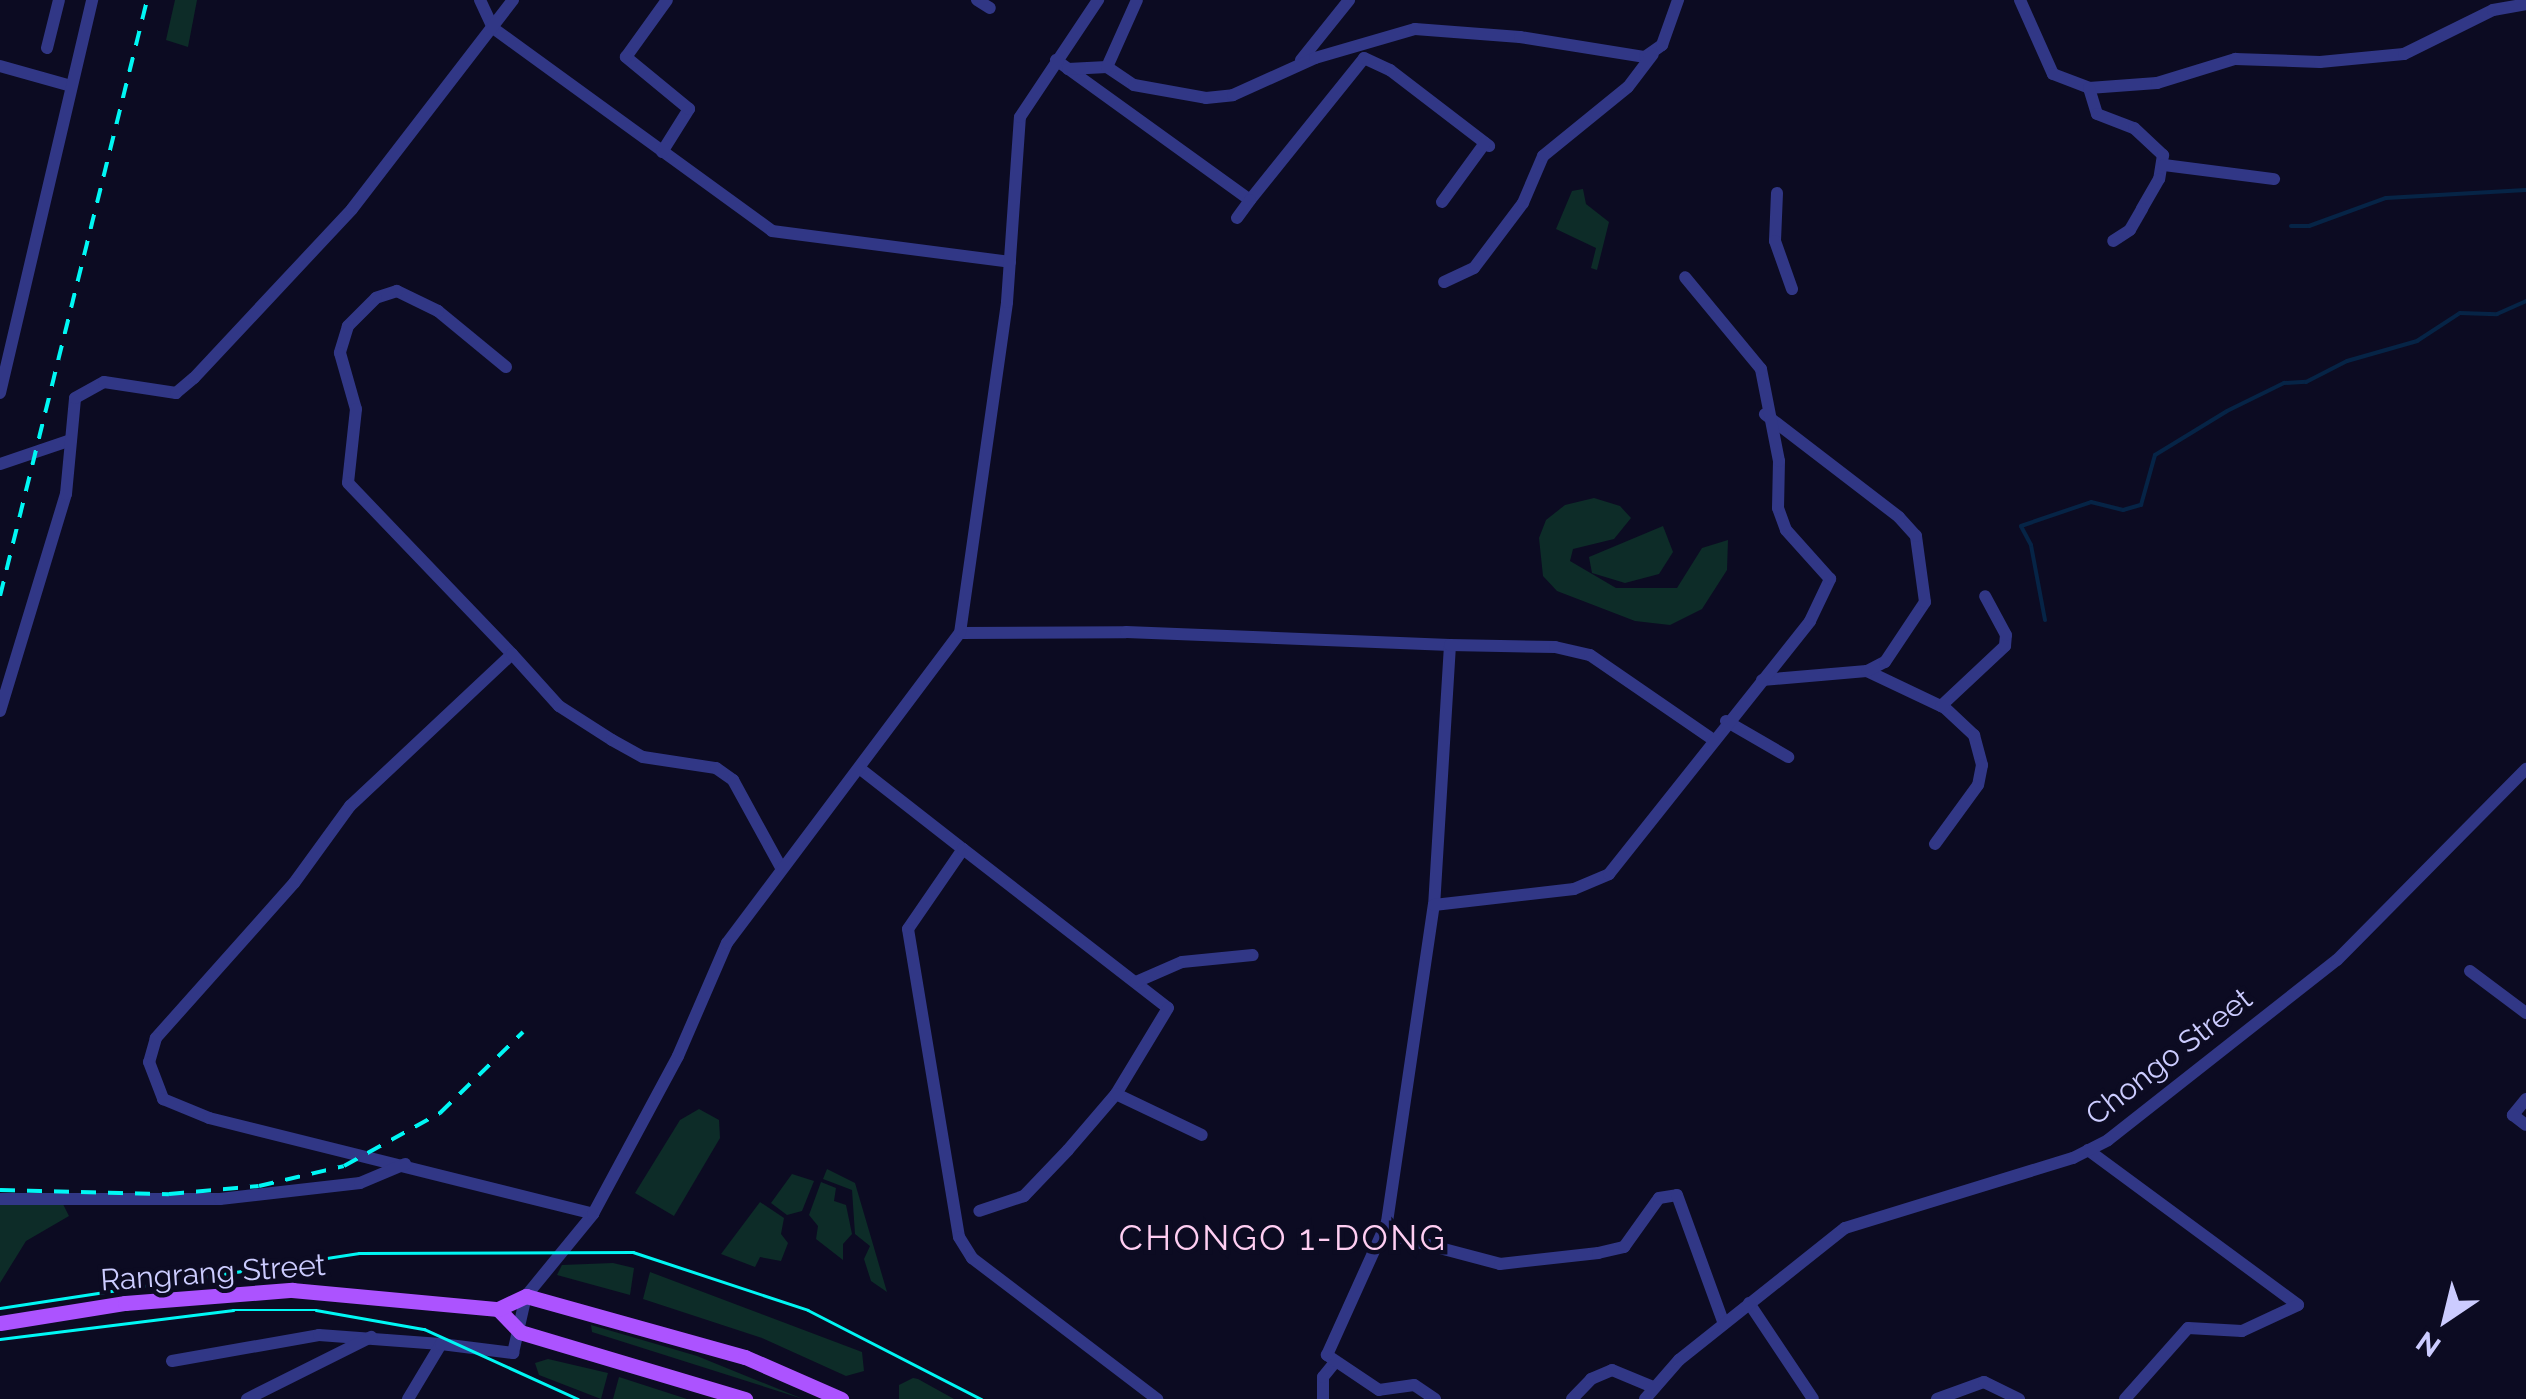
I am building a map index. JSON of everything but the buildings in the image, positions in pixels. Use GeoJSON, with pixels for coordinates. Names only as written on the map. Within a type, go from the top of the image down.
{"type":"FeatureCollection","features":[{"type":"Feature","properties":{"kind":"main road","name":"Rangrang Street"},"geometry":{"type":"LineString","coordinates":[[0,1323],[52,1314],[292,1290],[498,1308],[526,1296]]}},
{"type":"Feature","properties":{"kind":"main road"},"geometry":{"type":"LineString","coordinates":[[526,1296],[745,1357],[841,1399]]}},
{"type":"Feature","properties":{"kind":"main road"},"geometry":{"type":"LineString","coordinates":[[498,1308],[520,1332],[745,1399]]}},
{"type":"Feature","properties":{"kind":"street"},"geometry":{"type":"LineString","coordinates":[[47,48],[59,0]]}},
{"type":"Feature","properties":{"kind":"street"},"geometry":{"type":"LineString","coordinates":[[0,393],[92,0]]}},
{"type":"Feature","properties":{"kind":"street"},"geometry":{"type":"LineString","coordinates":[[480,0],[493,28],[772,231],[1010,262]]}},
{"type":"Feature","properties":{"kind":"street"},"geometry":{"type":"LineString","coordinates":[[0,711],[62,511],[71,407],[84,388],[104,382],[176,393],[194,378],[352,209],[513,0]]}},
{"type":"Feature","properties":{"kind":"street"},"geometry":{"type":"LineString","coordinates":[[662,152],[689,109],[626,56],[667,0]]}},
{"type":"Feature","properties":{"kind":"street"},"geometry":{"type":"LineString","coordinates":[[172,1361],[320,1336],[374,1336],[513,1353],[526,1296],[592,1214],[678,1056],[728,944],[780,866],[863,771],[960,634],[1010,262],[1020,117],[1062,65],[1098,0]]}},
{"type":"Feature","properties":{"kind":"street"},"geometry":{"type":"LineString","coordinates":[[1106,67],[1137,0]]}},
{"type":"Feature","properties":{"kind":"street"},"geometry":{"type":"LineString","coordinates":[[1295,67],[1349,0]]}},
{"type":"Feature","properties":{"kind":"street"},"geometry":{"type":"LineString","coordinates":[[1444,282],[1474,268],[1523,203],[1543,156],[1636,80],[1678,0]]}},
{"type":"Feature","properties":{"kind":"street"},"geometry":{"type":"LineString","coordinates":[[2020,0],[2053,74],[2089,88],[2157,82],[2234,59],[2320,62],[2404,54],[2494,10],[2526,4]]}},
{"type":"Feature","properties":{"kind":"street"},"geometry":{"type":"LineString","coordinates":[[1062,65],[1106,67],[1134,85],[1206,98],[1233,95],[1295,67],[1415,30],[1653,54]]}},
{"type":"Feature","properties":{"kind":"street"},"geometry":{"type":"LineString","coordinates":[[1237,218],[1364,58],[1487,145],[1442,202]]}},
{"type":"Feature","properties":{"kind":"street"},"geometry":{"type":"LineString","coordinates":[[1062,65],[1250,200]]}},
{"type":"Feature","properties":{"kind":"street"},"geometry":{"type":"LineString","coordinates":[[0,66],[71,86]]}},
{"type":"Feature","properties":{"kind":"street"},"geometry":{"type":"LineString","coordinates":[[2089,88],[2090,107],[2156,143],[2164,165],[2130,230],[2113,242]]}},
{"type":"Feature","properties":{"kind":"street"},"geometry":{"type":"LineString","coordinates":[[2164,165],[2274,179]]}},
{"type":"Feature","properties":{"kind":"street"},"geometry":{"type":"LineString","coordinates":[[1777,192],[1775,241],[1792,289]]}},
{"type":"Feature","properties":{"kind":"street"},"geometry":{"type":"LineString","coordinates":[[1434,904],[1574,889],[1609,874],[1726,721],[1810,621],[1830,580],[1786,530],[1778,508],[1779,461],[1765,414],[1760,369],[1686,277]]}},
{"type":"Feature","properties":{"kind":"street"},"geometry":{"type":"LineString","coordinates":[[506,368],[438,312],[398,291],[359,312],[340,353],[356,408],[348,483],[559,706],[642,757],[716,768],[733,780],[780,866]]}},
{"type":"Feature","properties":{"kind":"street"},"geometry":{"type":"LineString","coordinates":[[1759,681],[1867,670],[1886,662],[1925,602],[1916,536],[1765,414]]}},
{"type":"Feature","properties":{"kind":"street"},"geometry":{"type":"LineString","coordinates":[[0,464],[71,440]]}},
{"type":"Feature","properties":{"kind":"street"},"geometry":{"type":"LineString","coordinates":[[1941,706],[2005,646],[2006,635],[1985,596]]}},
{"type":"Feature","properties":{"kind":"street"},"geometry":{"type":"LineString","coordinates":[[960,634],[1126,632],[1555,647],[1590,655],[1712,739]]}},
{"type":"Feature","properties":{"kind":"street"},"geometry":{"type":"LineString","coordinates":[[1435,1399],[1414,1384],[1380,1390],[1328,1355],[1330,1339],[1384,1233],[1434,904],[1450,644]]}},
{"type":"Feature","properties":{"kind":"street"},"geometry":{"type":"LineString","coordinates":[[512,654],[350,806],[294,883],[156,1038],[149,1062],[162,1099],[208,1118],[405,1164],[592,1214]]}},
{"type":"Feature","properties":{"kind":"street"},"geometry":{"type":"LineString","coordinates":[[1867,670],[1941,706],[1974,736],[1982,765],[1978,784],[1935,844]]}},
{"type":"Feature","properties":{"kind":"street"},"geometry":{"type":"LineString","coordinates":[[1726,721],[1788,757]]}},
{"type":"Feature","properties":{"kind":"street","name":"Chongo Street"},"geometry":{"type":"LineString","coordinates":[[1649,1393],[1724,1324],[1844,1228],[2088,1150],[2337,960],[2526,769]]}},
{"type":"Feature","properties":{"kind":"street"},"geometry":{"type":"LineString","coordinates":[[863,771],[1168,1008],[1116,1094],[1024,1196],[980,1210]]}},
{"type":"Feature","properties":{"kind":"street"},"geometry":{"type":"LineString","coordinates":[[963,849],[908,928],[959,1238],[972,1258],[1157,1399]]}},
{"type":"Feature","properties":{"kind":"street"},"geometry":{"type":"LineString","coordinates":[[1136,982],[1182,962],[1253,955]]}},
{"type":"Feature","properties":{"kind":"street"},"geometry":{"type":"LineString","coordinates":[[2470,971],[2526,1013]]}},
{"type":"Feature","properties":{"kind":"street"},"geometry":{"type":"LineString","coordinates":[[1116,1094],[1202,1134]]}},
{"type":"Feature","properties":{"kind":"street"},"geometry":{"type":"LineString","coordinates":[[2526,1099],[2514,1116],[2526,1125]]}},
{"type":"Feature","properties":{"kind":"street"},"geometry":{"type":"LineString","coordinates":[[2088,1150],[2298,1305],[2242,1331],[2188,1328],[2163,1348],[2125,1399]]}},
{"type":"Feature","properties":{"kind":"street"},"geometry":{"type":"LineString","coordinates":[[0,1199],[220,1200],[360,1184],[405,1164]]}},
{"type":"Feature","properties":{"kind":"street"},"geometry":{"type":"LineString","coordinates":[[1384,1233],[1500,1264],[1598,1253],[1624,1248],[1659,1198],[1677,1195],[1724,1324]]}},
{"type":"Feature","properties":{"kind":"street"},"geometry":{"type":"LineString","coordinates":[[1749,1303],[1814,1399]]}},
{"type":"Feature","properties":{"kind":"street"},"geometry":{"type":"LineString","coordinates":[[248,1399],[374,1336]]}},
{"type":"Feature","properties":{"kind":"street"},"geometry":{"type":"LineString","coordinates":[[408,1399],[440,1344]]}},
{"type":"Feature","properties":{"kind":"street"},"geometry":{"type":"LineString","coordinates":[[1323,1399],[1328,1390],[1323,1378],[1335,1362]]}},
{"type":"Feature","properties":{"kind":"street"},"geometry":{"type":"LineString","coordinates":[[1572,1399],[1591,1379],[1612,1370],[1649,1393]]}},
{"type":"Feature","properties":{"kind":"street"},"geometry":{"type":"LineString","coordinates":[[1938,1399],[1984,1382],[2020,1399]]}},
{"type":"Feature","properties":{"kind":"green space"},"geometry":{"type":"Polygon","coordinates":[[[175,0],[197,0],[188,47],[166,40],[175,0]]]}},
{"type":"Feature","properties":{"kind":"green space"},"geometry":{"type":"Polygon","coordinates":[[[1583,189],[1586,204],[1609,222],[1597,270],[1591,268],[1596,248],[1556,229],[1572,191],[1583,189]]]}},
{"type":"Feature","properties":{"kind":"green space"},"geometry":{"type":"Polygon","coordinates":[[[1594,498],[1620,506],[1631,518],[1614,539],[1573,549],[1570,561],[1616,588],[1677,588],[1702,548],[1728,540],[1727,570],[1702,609],[1670,625],[1635,621],[1557,591],[1543,576],[1539,538],[1546,520],[1565,505],[1594,498]]]}},
{"type":"Feature","properties":{"kind":"green space"},"geometry":{"type":"Polygon","coordinates":[[[1663,526],[1673,552],[1659,574],[1625,583],[1592,573],[1589,557],[1663,526]]]}},
{"type":"Feature","properties":{"kind":"green space"},"geometry":{"type":"Polygon","coordinates":[[[699,1109],[719,1120],[720,1138],[674,1216],[635,1193],[680,1120],[699,1109]]]}},
{"type":"Feature","properties":{"kind":"green space"},"geometry":{"type":"Polygon","coordinates":[[[827,1169],[855,1183],[887,1292],[871,1281],[864,1259],[870,1246],[855,1234],[852,1190],[823,1179],[827,1169]]]}},
{"type":"Feature","properties":{"kind":"green space"},"geometry":{"type":"Polygon","coordinates":[[[792,1174],[814,1181],[802,1211],[787,1215],[771,1203],[792,1174]]]}},
{"type":"Feature","properties":{"kind":"green space"},"geometry":{"type":"Polygon","coordinates":[[[821,1182],[836,1188],[834,1201],[846,1205],[852,1234],[843,1244],[843,1260],[816,1239],[818,1226],[809,1215],[821,1182]]]}},
{"type":"Feature","properties":{"kind":"green space"},"geometry":{"type":"Polygon","coordinates":[[[760,1202],[784,1218],[781,1234],[788,1243],[781,1261],[760,1257],[755,1267],[721,1254],[760,1202]]]}},
{"type":"Feature","properties":{"kind":"green space"},"geometry":{"type":"Polygon","coordinates":[[[63,1204],[69,1216],[26,1241],[0,1283],[0,1205],[63,1204]]]}},
{"type":"Feature","properties":{"kind":"green space"},"geometry":{"type":"Polygon","coordinates":[[[613,1263],[634,1268],[630,1295],[557,1275],[562,1265],[613,1263]]]}},
{"type":"Feature","properties":{"kind":"green space"},"geometry":{"type":"Polygon","coordinates":[[[650,1272],[862,1352],[864,1371],[846,1376],[762,1338],[643,1299],[650,1272]]]}},
{"type":"Feature","properties":{"kind":"green space"},"geometry":{"type":"Polygon","coordinates":[[[591,1325],[697,1356],[803,1399],[592,1332],[591,1325]]]}},
{"type":"Feature","properties":{"kind":"green space"},"geometry":{"type":"Polygon","coordinates":[[[548,1359],[608,1373],[601,1399],[539,1375],[535,1363],[548,1359]]]}},
{"type":"Feature","properties":{"kind":"green space"},"geometry":{"type":"Polygon","coordinates":[[[619,1377],[687,1399],[613,1399],[619,1377]]]}},
{"type":"Feature","properties":{"kind":"green space"},"geometry":{"type":"Polygon","coordinates":[[[913,1378],[954,1399],[899,1399],[899,1385],[913,1378]]]}},
{"type":"Feature","properties":{"kind":"waterway"},"geometry":{"type":"LineString","coordinates":[[2291,226],[2309,226],[2386,198],[2526,190]]}},
{"type":"Feature","properties":{"kind":"waterway"},"geometry":{"type":"LineString","coordinates":[[2045,620],[2031,545],[2021,526],[2091,502],[2123,510],[2141,505],[2155,455],[2227,411],[2284,383],[2306,382],[2347,361],[2417,341],[2460,313],[2497,314],[2526,301]]}},
{"type":"Feature","properties":{"kind":"tram line"},"geometry":{"type":"LineString","coordinates":[[0,1308],[359,1253],[633,1252],[808,1310],[981,1399]]}},
{"type":"Feature","properties":{"kind":"tram line"},"geometry":{"type":"LineString","coordinates":[[0,1339],[233,1310],[316,1310],[424,1329],[578,1399]]}},
{"type":"Feature","properties":{"kind":"railway"},"geometry":{"type":"LineString","coordinates":[[0,596],[147,0]]}},
{"type":"Feature","properties":{"kind":"railway"},"geometry":{"type":"LineString","coordinates":[[0,1190],[169,1194],[259,1186],[344,1166],[440,1113],[523,1032]]}},
{"type":"Feature","properties":{"kind":"district","name":"CHONGO 1-DONG"},"geometry":{"type":"Point","coordinates":[1283,1238]}}]}
